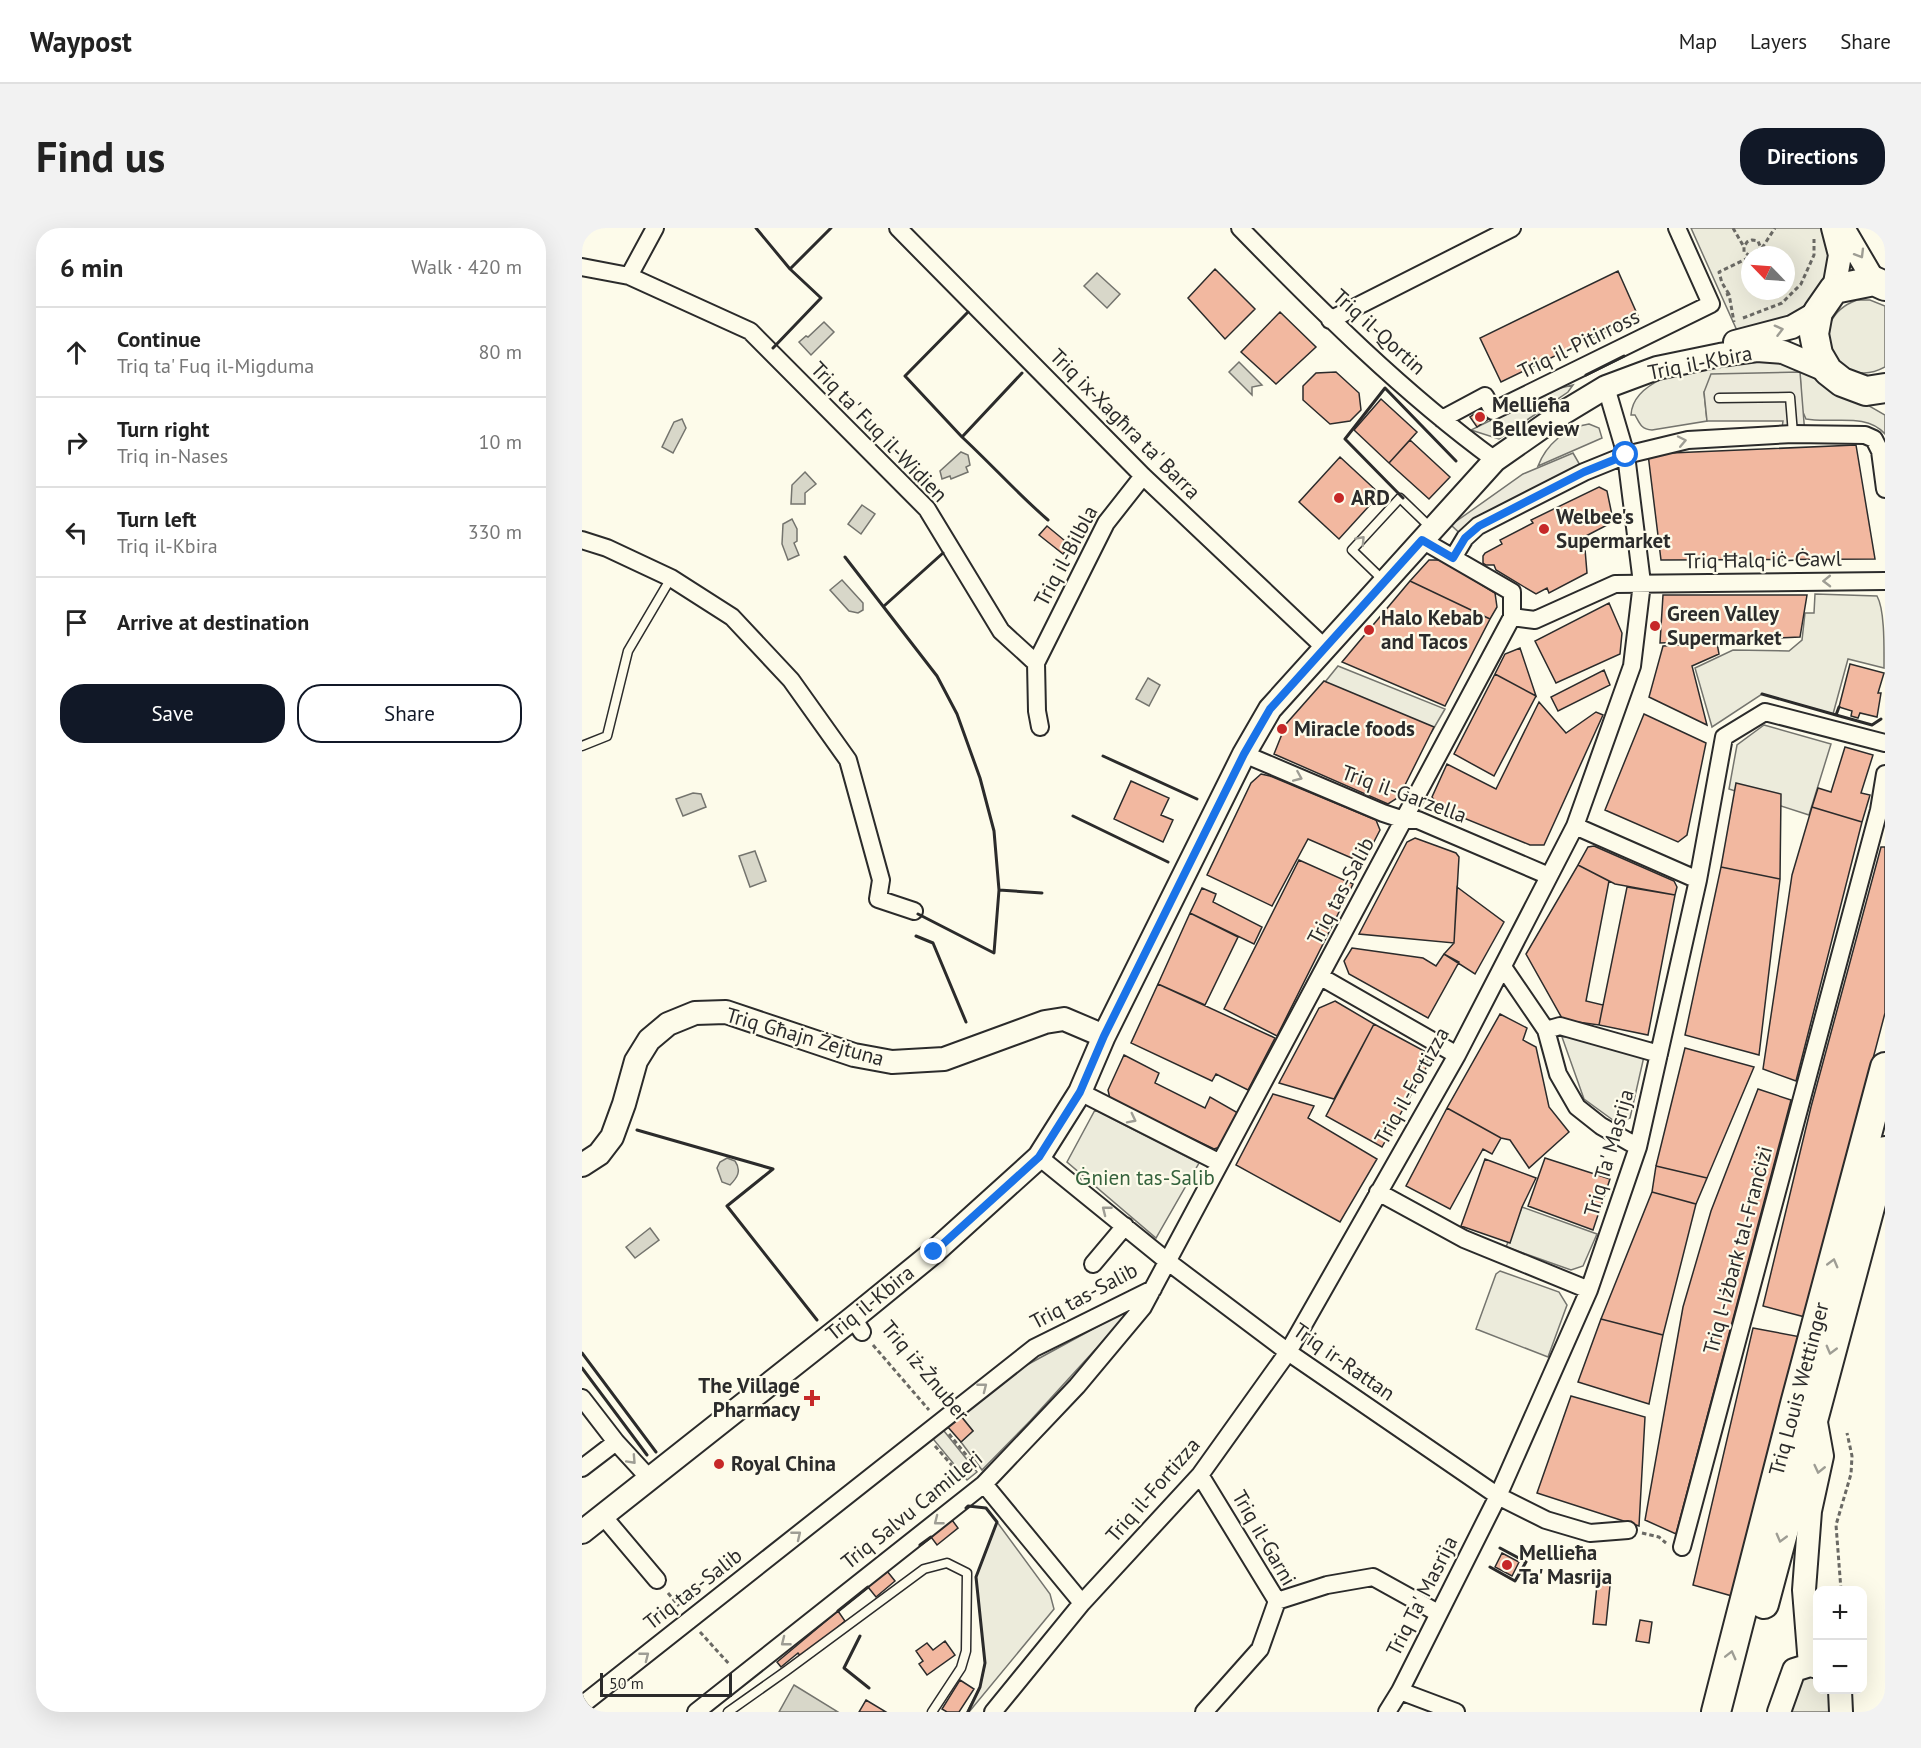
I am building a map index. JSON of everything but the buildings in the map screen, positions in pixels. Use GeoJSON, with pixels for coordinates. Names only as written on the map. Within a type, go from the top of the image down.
{"type":"FeatureCollection","features":[{"type":"Feature","properties":{"kind":"highway"},"geometry":{"type":"LineString","coordinates":[[1879,394],[1842,382],[1828,371],[1818,354],[1814,334],[1818,312],[1834,289],[1880,283]]}},
{"type":"Feature","properties":{"kind":"highway","name":"Triq Louis Wettinger"},"geometry":{"type":"LineString","coordinates":[[1716,1712],[1885,1067]]}},
{"type":"Feature","properties":{"kind":"highway","name":"Triq Louis Wettinger"},"geometry":{"type":"LineString","coordinates":[[1736,1712],[1885,1151]]}},
{"type":"Feature","properties":{"kind":"main road"},"geometry":{"type":"LineString","coordinates":[[1844,228],[1880,283]]}},
{"type":"Feature","properties":{"kind":"main road"},"geometry":{"type":"LineString","coordinates":[[1823,232],[1840,255],[1834,289]]}},
{"type":"Feature","properties":{"kind":"main road","name":"Triq il-Kbira"},"geometry":{"type":"LineString","coordinates":[[582,1532],[649,1478],[858,1325],[934,1252],[1039,1157],[1080,1092],[1104,1036],[1244,754],[1270,709],[1495,460],[1558,416],[1606,387],[1625,370],[1655,360],[1792,327],[1818,312]]}},
{"type":"Feature","properties":{"kind":"main road","name":"Triq il-Kbira"},"geometry":{"type":"LineString","coordinates":[[1606,387],[1657,368],[1757,350],[1783,352],[1828,371]]}},
{"type":"Feature","properties":{"kind":"main road","name":"Triq Għajn Żejtuna"},"geometry":{"type":"LineString","coordinates":[[582,1165],[599,1154],[612,1137],[636,1061],[649,1040],[668,1024],[695,1013],[726,1012],[854,1054],[892,1062],[944,1059],[1045,1022],[1064,1019],[1104,1036]]}},
{"type":"Feature","properties":{"kind":"main road"},"geometry":{"type":"LineString","coordinates":[[1813,1658],[1804,1590],[1810,1511],[1822,1456],[1814,1412]]}},
{"type":"Feature","properties":{"kind":"main road"},"geometry":{"type":"LineString","coordinates":[[1779,1712],[1794,1670],[1813,1666]]}},
{"type":"Feature","properties":{"kind":"main road"},"geometry":{"type":"LineString","coordinates":[[1840,1694],[1841,1712]]}},
{"type":"Feature","properties":{"kind":"street"},"geometry":{"type":"LineString","coordinates":[[629,276],[655,228]]}},
{"type":"Feature","properties":{"kind":"street","name":"Triq ix-Xagħra ta' Barra"},"geometry":{"type":"LineString","coordinates":[[898,228],[1143,476],[1324,647]]}},
{"type":"Feature","properties":{"kind":"street","name":"Triq il-Qortin"},"geometry":{"type":"LineString","coordinates":[[1240,228],[1329,320],[1442,419],[1495,460]]}},
{"type":"Feature","properties":{"kind":"street"},"geometry":{"type":"LineString","coordinates":[[1329,320],[1512,228]]}},
{"type":"Feature","properties":{"kind":"street","name":"Triq il-Pitirross"},"geometry":{"type":"LineString","coordinates":[[1442,419],[1485,396],[1493,411],[1711,304],[1677,228]]}},
{"type":"Feature","properties":{"kind":"street","name":"Triq ta' Fuq il-Widien"},"geometry":{"type":"LineString","coordinates":[[582,267],[629,276],[750,331],[927,509],[1001,631],[1036,663]]}},
{"type":"Feature","properties":{"kind":"street","name":"Triq il-Fortizza"},"geometry":{"type":"LineString","coordinates":[[993,1712],[1082,1603],[1200,1474],[1288,1352],[1457,1055],[1575,826],[1632,666],[1642,583],[1626,455],[1606,387]]}},
{"type":"Feature","properties":{"kind":"street"},"geometry":{"type":"LineString","coordinates":[[1453,558],[1465,538],[1479,526],[1584,472],[1626,455],[1688,440],[1793,434],[1865,435],[1874,440],[1880,451],[1885,489]]}},
{"type":"Feature","properties":{"kind":"street","name":"Triq il-Bilbla"},"geometry":{"type":"LineString","coordinates":[[1036,663],[1106,523],[1143,476]]}},
{"type":"Feature","properties":{"kind":"street"},"geometry":{"type":"LineString","coordinates":[[1427,535],[1453,558],[1512,592],[1512,617]]}},
{"type":"Feature","properties":{"kind":"street"},"geometry":{"type":"LineString","coordinates":[[582,540],[607,548],[671,578],[732,617],[791,680],[848,760],[881,880],[879,899],[914,911]]}},
{"type":"Feature","properties":{"kind":"street","name":"Triq Ħalq iċ-Ċawl"},"geometry":{"type":"LineString","coordinates":[[1512,617],[1535,620],[1615,584],[1885,581]]}},
{"type":"Feature","properties":{"kind":"street","name":"Triq tas-Salib"},"geometry":{"type":"LineString","coordinates":[[582,1706],[1034,1348],[1153,1289],[1512,617]]}},
{"type":"Feature","properties":{"kind":"street"},"geometry":{"type":"LineString","coordinates":[[1036,663],[1037,711],[1040,727]]}},
{"type":"Feature","properties":{"kind":"street","name":"Triq Ta' Masrija"},"geometry":{"type":"LineString","coordinates":[[1387,1712],[1400,1691],[1498,1496],[1589,1290],[1638,1147],[1698,880],[1724,737],[1765,712],[1885,743]]}},
{"type":"Feature","properties":{"kind":"street","name":"Triq il-Garzella"},"geometry":{"type":"LineString","coordinates":[[1244,754],[1404,820],[1418,820],[1549,876]]}},
{"type":"Feature","properties":{"kind":"street","name":"Triq l-Iżbark tal-Franċiżi"},"geometry":{"type":"LineString","coordinates":[[1682,1547],[1879,810],[1885,774]]}},
{"type":"Feature","properties":{"kind":"street"},"geometry":{"type":"LineString","coordinates":[[1575,826],[1698,880]]}},
{"type":"Feature","properties":{"kind":"street"},"geometry":{"type":"LineString","coordinates":[[1503,967],[1546,1030],[1558,1074],[1577,1107],[1602,1126],[1638,1147]]}},
{"type":"Feature","properties":{"kind":"street"},"geometry":{"type":"LineString","coordinates":[[1321,977],[1457,1055]]}},
{"type":"Feature","properties":{"kind":"street"},"geometry":{"type":"LineString","coordinates":[[1546,1030],[1560,1026],[1659,1054]]}},
{"type":"Feature","properties":{"kind":"street"},"geometry":{"type":"LineString","coordinates":[[1080,1092],[1220,1163]]}},
{"type":"Feature","properties":{"kind":"street","name":"Triq ir-Rattan"},"geometry":{"type":"LineString","coordinates":[[1039,1157],[1167,1261],[1288,1352],[1498,1496]]}},
{"type":"Feature","properties":{"kind":"street"},"geometry":{"type":"LineString","coordinates":[[1378,1192],[1464,1239],[1589,1290]]}},
{"type":"Feature","properties":{"kind":"street"},"geometry":{"type":"LineString","coordinates":[[1093,1264],[1125,1226]]}},
{"type":"Feature","properties":{"kind":"street","name":"Triq Salvu Camilleri"},"geometry":{"type":"LineString","coordinates":[[696,1712],[982,1486],[1077,1386],[1143,1307],[1153,1289]]}},
{"type":"Feature","properties":{"kind":"street"},"geometry":{"type":"LineString","coordinates":[[582,1398],[616,1442],[649,1478]]}},
{"type":"Feature","properties":{"kind":"street"},"geometry":{"type":"LineString","coordinates":[[582,1468],[616,1442]]}},
{"type":"Feature","properties":{"kind":"street","name":"Triq il-Garni"},"geometry":{"type":"LineString","coordinates":[[1200,1474],[1277,1601],[1260,1649],[1204,1712]]}},
{"type":"Feature","properties":{"kind":"street"},"geometry":{"type":"LineString","coordinates":[[982,1486],[1082,1603]]}},
{"type":"Feature","properties":{"kind":"street"},"geometry":{"type":"LineString","coordinates":[[1498,1496],[1546,1520],[1590,1533],[1628,1530]]}},
{"type":"Feature","properties":{"kind":"street"},"geometry":{"type":"LineString","coordinates":[[603,1516],[657,1580]]}},
{"type":"Feature","properties":{"kind":"street"},"geometry":{"type":"LineString","coordinates":[[1277,1601],[1327,1585],[1373,1577],[1438,1613]]}},
{"type":"Feature","properties":{"kind":"street"},"geometry":{"type":"LineString","coordinates":[[1400,1691],[1456,1712]]}},
{"type":"Feature","properties":{"kind":"street"},"geometry":{"type":"LineString","coordinates":[[582,1706],[585,1712]]}},
{"type":"Feature","properties":{"kind":"lane"},"geometry":{"type":"LineString","coordinates":[[1719,398],[1790,397],[1793,434]]}},
{"type":"Feature","properties":{"kind":"lane"},"geometry":{"type":"LineString","coordinates":[[1384,581],[1352,550],[1400,498],[1427,535]]}},
{"type":"Feature","properties":{"kind":"lane"},"geometry":{"type":"LineString","coordinates":[[582,746],[607,736],[628,651],[671,578]]}},
{"type":"Feature","properties":{"kind":"lane"},"geometry":{"type":"LineString","coordinates":[[728,1712],[924,1569],[947,1563],[967,1574],[966,1652],[961,1668],[932,1712]]}},
{"type":"Feature","properties":{"kind":"path"},"geometry":{"type":"LineString","coordinates":[[1733,228],[1743,246]]}},
{"type":"Feature","properties":{"kind":"path"},"geometry":{"type":"LineString","coordinates":[[1763,246],[1775,228]]}},
{"type":"Feature","properties":{"kind":"path"},"geometry":{"type":"LineString","coordinates":[[1735,321],[1782,303],[1801,284],[1823,232]]}},
{"type":"Feature","properties":{"kind":"path"},"geometry":{"type":"LineString","coordinates":[[1745,246],[1752,240],[1760,243],[1760,246]]}},
{"type":"Feature","properties":{"kind":"path"},"geometry":{"type":"LineString","coordinates":[[1728,294],[1719,272],[1741,261]]}},
{"type":"Feature","properties":{"kind":"path","name":"Triq iż-Żnuber"},"geometry":{"type":"LineString","coordinates":[[858,1325],[939,1421],[982,1486]]}},
{"type":"Feature","properties":{"kind":"path"},"geometry":{"type":"LineString","coordinates":[[1840,1586],[1836,1525],[1851,1474],[1852,1455],[1847,1432]]}},
{"type":"Feature","properties":{"kind":"path","name":"Triq iż-Żnuber"},"geometry":{"type":"LineString","coordinates":[[924,1433],[982,1486]]}},
{"type":"Feature","properties":{"kind":"path"},"geometry":{"type":"LineString","coordinates":[[1628,1530],[1659,1537],[1668,1545],[1682,1547]]}},
{"type":"Feature","properties":{"kind":"path"},"geometry":{"type":"LineString","coordinates":[[657,1580],[690,1621],[741,1677]]}},
{"type":"Feature","properties":{"kind":"green space"},"geometry":{"type":"Polygon","coordinates":[[[1691,228],[1823,228],[1830,242],[1828,279],[1799,314],[1739,335],[1691,228]]]}},
{"type":"Feature","properties":{"kind":"green space"},"geometry":{"type":"Polygon","coordinates":[[[1857,300],[1870,300],[1885,306],[1885,367],[1867,373],[1852,371],[1840,363],[1831,352],[1828,338],[1830,323],[1840,310],[1857,300]]]}},
{"type":"Feature","properties":{"kind":"green space"},"geometry":{"type":"Polygon","coordinates":[[[1736,358],[1795,363],[1885,415],[1885,434],[1877,427],[1859,421],[1806,419],[1802,410],[1800,373],[1704,392],[1707,421],[1652,430],[1643,427],[1635,415],[1631,415],[1635,401],[1644,390],[1657,381],[1690,369],[1736,358]]]}},
{"type":"Feature","properties":{"kind":"green space"},"geometry":{"type":"Polygon","coordinates":[[[1573,385],[1568,392],[1499,439],[1471,430],[1552,390],[1573,385]]]}},
{"type":"Feature","properties":{"kind":"green space"},"geometry":{"type":"Polygon","coordinates":[[[1589,424],[1599,428],[1602,438],[1538,466],[1546,451],[1558,438],[1572,429],[1589,424]]]}},
{"type":"Feature","properties":{"kind":"green space"},"geometry":{"type":"Polygon","coordinates":[[[1815,594],[1877,596],[1883,620],[1884,668],[1848,659],[1833,714],[1762,694],[1712,727],[1695,668],[1733,650],[1789,651],[1802,640],[1805,613],[1814,613],[1815,594]]]}},
{"type":"Feature","properties":{"kind":"green space"},"geometry":{"type":"Polygon","coordinates":[[[1338,666],[1445,709],[1431,733],[1321,687],[1338,666]]]}},
{"type":"Feature","properties":{"kind":"green space"},"geometry":{"type":"Polygon","coordinates":[[[1764,725],[1831,744],[1809,815],[1729,789],[1737,745],[1764,725]]]}},
{"type":"Feature","properties":{"kind":"green space"},"geometry":{"type":"Polygon","coordinates":[[[1584,1036],[1645,1052],[1630,1118],[1617,1123],[1584,1099],[1562,1037],[1584,1036]]]}},
{"type":"Feature","properties":{"kind":"green space","name":"Ġnien tas-Salib"},"geometry":{"type":"Polygon","coordinates":[[[1095,1110],[1199,1163],[1156,1238],[1067,1162],[1095,1110]]]}},
{"type":"Feature","properties":{"kind":"green space"},"geometry":{"type":"Polygon","coordinates":[[[1522,1207],[1597,1234],[1583,1266],[1571,1270],[1506,1247],[1522,1207]]]}},
{"type":"Feature","properties":{"kind":"green space"},"geometry":{"type":"Polygon","coordinates":[[[1500,1271],[1559,1292],[1567,1305],[1548,1357],[1476,1329],[1496,1274],[1500,1271]]]}},
{"type":"Feature","properties":{"kind":"green space"},"geometry":{"type":"Polygon","coordinates":[[[1135,1306],[982,1470],[961,1442],[973,1431],[960,1415],[1025,1366],[1135,1306]]]}},
{"type":"Feature","properties":{"kind":"green space"},"geometry":{"type":"Polygon","coordinates":[[[940,1426],[977,1472],[967,1480],[929,1434],[940,1426]]]}},
{"type":"Feature","properties":{"kind":"green space"},"geometry":{"type":"Polygon","coordinates":[[[997,1522],[1050,1594],[1054,1609],[967,1712],[980,1687],[985,1665],[976,1577],[997,1522]]]}},
{"type":"Feature","properties":{"kind":"green space"},"geometry":{"type":"Polygon","coordinates":[[[1813,1672],[1813,1694],[1833,1694],[1829,1712],[1790,1712],[1800,1674],[1813,1672]]]}},
{"type":"Feature","properties":{"kind":"shaded area"},"geometry":{"type":"Polygon","coordinates":[[[1097,273],[1120,294],[1107,308],[1084,286],[1097,273]]]}},
{"type":"Feature","properties":{"kind":"shaded area"},"geometry":{"type":"Polygon","coordinates":[[[824,322],[834,332],[811,355],[799,342],[824,322]]]}},
{"type":"Feature","properties":{"kind":"shaded area"},"geometry":{"type":"Polygon","coordinates":[[[1239,362],[1262,385],[1252,387],[1252,395],[1229,372],[1239,362]]]}},
{"type":"Feature","properties":{"kind":"shaded area"},"geometry":{"type":"Polygon","coordinates":[[[1800,372],[1805,435],[1781,435],[1783,421],[1707,421],[1704,392],[1711,374],[1800,372]]]}},
{"type":"Feature","properties":{"kind":"shaded area"},"geometry":{"type":"Polygon","coordinates":[[[682,419],[686,428],[673,453],[662,447],[674,422],[682,419]]]}},
{"type":"Feature","properties":{"kind":"shaded area"},"geometry":{"type":"Polygon","coordinates":[[[961,452],[968,455],[970,465],[966,467],[968,472],[951,479],[950,476],[942,479],[940,471],[961,452]]]}},
{"type":"Feature","properties":{"kind":"shaded area"},"geometry":{"type":"Polygon","coordinates":[[[1573,453],[1584,472],[1465,538],[1451,525],[1523,474],[1573,453]]]}},
{"type":"Feature","properties":{"kind":"shaded area"},"geometry":{"type":"Polygon","coordinates":[[[805,472],[816,484],[805,493],[805,504],[791,504],[792,485],[805,472]]]}},
{"type":"Feature","properties":{"kind":"shaded area"},"geometry":{"type":"Polygon","coordinates":[[[862,505],[875,514],[861,534],[848,524],[862,505]]]}},
{"type":"Feature","properties":{"kind":"shaded area"},"geometry":{"type":"Polygon","coordinates":[[[792,519],[797,529],[797,541],[794,543],[799,555],[788,560],[782,544],[783,524],[792,519]]]}},
{"type":"Feature","properties":{"kind":"shaded area"},"geometry":{"type":"Polygon","coordinates":[[[842,580],[863,603],[863,610],[858,613],[849,611],[830,590],[842,580]]]}},
{"type":"Feature","properties":{"kind":"shaded area"},"geometry":{"type":"Polygon","coordinates":[[[1148,678],[1160,685],[1149,706],[1136,699],[1148,678]]]}},
{"type":"Feature","properties":{"kind":"shaded area"},"geometry":{"type":"Polygon","coordinates":[[[693,793],[701,794],[706,807],[683,816],[676,799],[693,793]]]}},
{"type":"Feature","properties":{"kind":"shaded area"},"geometry":{"type":"Polygon","coordinates":[[[755,851],[766,881],[750,887],[739,856],[755,851]]]}},
{"type":"Feature","properties":{"kind":"shaded area"},"geometry":{"type":"Polygon","coordinates":[[[727,1158],[735,1161],[738,1168],[737,1177],[730,1185],[722,1182],[717,1168],[720,1162],[727,1158]]]}},
{"type":"Feature","properties":{"kind":"shaded area"},"geometry":{"type":"Polygon","coordinates":[[[650,1228],[659,1240],[635,1258],[626,1247],[650,1228]]]}},
{"type":"Feature","properties":{"kind":"shaded area"},"geometry":{"type":"Polygon","coordinates":[[[794,1685],[838,1712],[779,1712],[794,1685]]]}},
{"type":"Feature","properties":{"kind":"wall"},"geometry":{"type":"LineString","coordinates":[[756,228],[790,269],[821,298],[773,348]]}},
{"type":"Feature","properties":{"kind":"wall"},"geometry":{"type":"LineString","coordinates":[[790,269],[831,228]]}},
{"type":"Feature","properties":{"kind":"wall"},"geometry":{"type":"LineString","coordinates":[[968,312],[905,376],[962,437],[1022,373]]}},
{"type":"Feature","properties":{"kind":"wall"},"geometry":{"type":"LineString","coordinates":[[1586,375],[1624,356]]}},
{"type":"Feature","properties":{"kind":"wall"},"geometry":{"type":"LineString","coordinates":[[1403,498],[1345,439],[1385,388],[1456,461]]}},
{"type":"Feature","properties":{"kind":"wall"},"geometry":{"type":"LineString","coordinates":[[962,437],[1048,520]]}},
{"type":"Feature","properties":{"kind":"wall"},"geometry":{"type":"LineString","coordinates":[[884,606],[943,553]]}},
{"type":"Feature","properties":{"kind":"wall"},"geometry":{"type":"LineString","coordinates":[[845,557],[937,676],[957,714],[980,778],[994,831],[999,890],[994,953],[918,914]]}},
{"type":"Feature","properties":{"kind":"wall"},"geometry":{"type":"LineString","coordinates":[[1762,694],[1836,715]]}},
{"type":"Feature","properties":{"kind":"wall"},"geometry":{"type":"LineString","coordinates":[[1839,707],[1836,715],[1872,725],[1881,719]]}},
{"type":"Feature","properties":{"kind":"wall"},"geometry":{"type":"LineString","coordinates":[[1103,756],[1197,799]]}},
{"type":"Feature","properties":{"kind":"wall"},"geometry":{"type":"LineString","coordinates":[[1073,816],[1168,862]]}},
{"type":"Feature","properties":{"kind":"wall"},"geometry":{"type":"LineString","coordinates":[[999,890],[1042,893]]}},
{"type":"Feature","properties":{"kind":"wall"},"geometry":{"type":"LineString","coordinates":[[916,936],[933,943],[966,1022]]}},
{"type":"Feature","properties":{"kind":"wall"},"geometry":{"type":"LineString","coordinates":[[637,1130],[773,1169],[727,1206],[817,1320]]}},
{"type":"Feature","properties":{"kind":"wall"},"geometry":{"type":"LineString","coordinates":[[582,1353],[656,1452]]}},
{"type":"Feature","properties":{"kind":"wall"},"geometry":{"type":"LineString","coordinates":[[582,1368],[647,1455]]}},
{"type":"Feature","properties":{"kind":"wall"},"geometry":{"type":"LineString","coordinates":[[966,1508],[968,1506],[986,1508],[997,1522],[976,1577],[985,1663],[980,1687],[968,1712]]}},
{"type":"Feature","properties":{"kind":"wall"},"geometry":{"type":"LineString","coordinates":[[920,1545],[931,1537]]}},
{"type":"Feature","properties":{"kind":"wall"},"geometry":{"type":"LineString","coordinates":[[1490,1567],[1515,1581],[1526,1562],[1500,1548]]}},
{"type":"Feature","properties":{"kind":"wall"},"geometry":{"type":"LineString","coordinates":[[838,1611],[868,1587]]}},
{"type":"Feature","properties":{"kind":"wall"},"geometry":{"type":"LineString","coordinates":[[860,1636],[844,1668],[869,1688]]}},
{"type":"Feature","properties":{"kind":"place","name":"Mellieħa Belleview"},"geometry":{"type":"Point","coordinates":[1480,417]}},
{"type":"Feature","properties":{"kind":"place","name":"ARD"},"geometry":{"type":"Point","coordinates":[1339,498]}},
{"type":"Feature","properties":{"kind":"place","name":"Welbee's Supermarket"},"geometry":{"type":"Point","coordinates":[1544,529]}},
{"type":"Feature","properties":{"kind":"place","name":"Green Valley Supermarket"},"geometry":{"type":"Point","coordinates":[1655,626]}},
{"type":"Feature","properties":{"kind":"place","name":"Halo Kebab and Tacos"},"geometry":{"type":"Point","coordinates":[1369,630]}},
{"type":"Feature","properties":{"kind":"place","name":"Miracle foods"},"geometry":{"type":"Point","coordinates":[1282,729]}},
{"type":"Feature","properties":{"kind":"place","name":"The Village Pharmacy"},"geometry":{"type":"Point","coordinates":[812,1398]}},
{"type":"Feature","properties":{"kind":"place","name":"Royal China"},"geometry":{"type":"Point","coordinates":[719,1464]}},
{"type":"Feature","properties":{"kind":"place","name":"Mellieħa Ta' Masrija"},"geometry":{"type":"Point","coordinates":[1507,1565]}},
{"type":"Feature","properties":{"kind":"route"},"geometry":{"type":"LineString","coordinates":[[934,1252],[1039,1157],[1080,1092],[1104,1036],[1244,754],[1270,709],[1422,540],[1453,558],[1465,538],[1479,526],[1584,472],[1626,455]]}}]}
